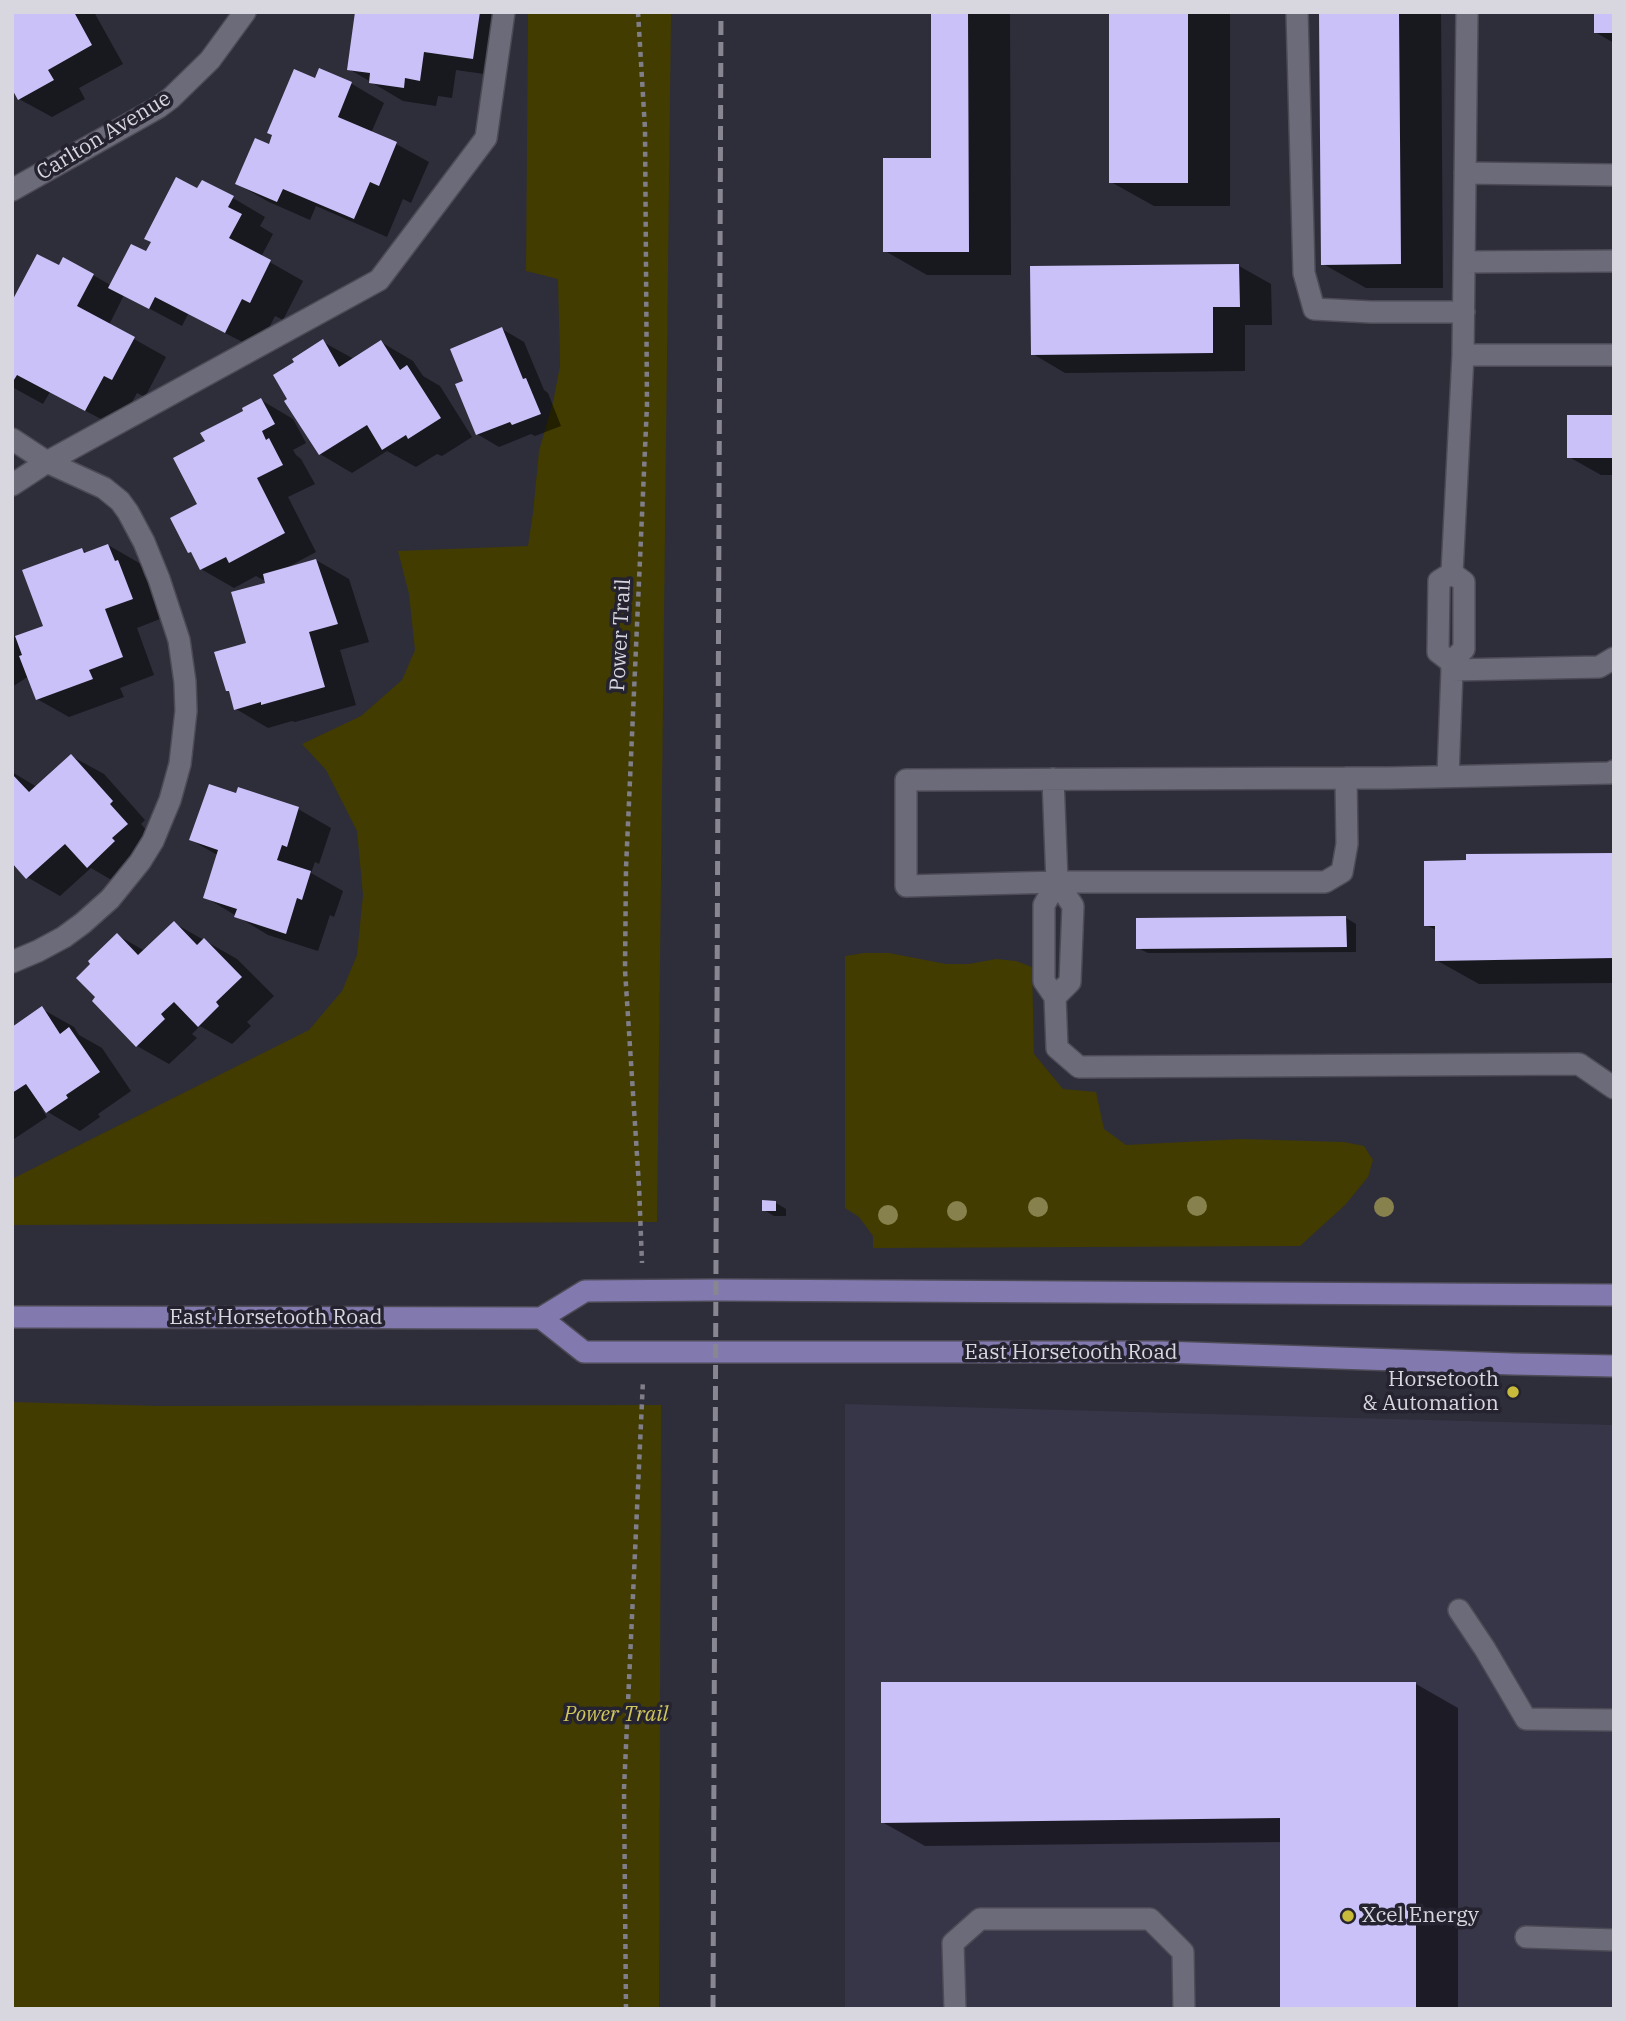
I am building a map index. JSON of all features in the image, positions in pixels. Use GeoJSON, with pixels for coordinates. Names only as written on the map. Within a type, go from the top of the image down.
{"type":"FeatureCollection","features":[{"type":"Feature","properties":{"kind":"main road"},"geometry":{"type":"LineString","coordinates":[[541,1318],[585,1291],[1614,1295]]}},
{"type":"Feature","properties":{"kind":"main road","name":"East Horsetooth Road"},"geometry":{"type":"LineString","coordinates":[[12,1317],[541,1318],[584,1352],[1162,1352],[1614,1366]]}},
{"type":"Feature","properties":{"kind":"street","name":"Carlton Avenue"},"geometry":{"type":"LineString","coordinates":[[12,190],[171,98],[210,60],[245,12]]}},
{"type":"Feature","properties":{"kind":"street"},"geometry":{"type":"LineString","coordinates":[[12,485],[47,462],[379,280],[486,138],[504,12]]}},
{"type":"Feature","properties":{"kind":"street"},"geometry":{"type":"LineString","coordinates":[[1297,12],[1304,273],[1314,309],[1464,312]]}},
{"type":"Feature","properties":{"kind":"street"},"geometry":{"type":"LineString","coordinates":[[1448,776],[1451,666],[1438,652],[1439,581],[1452,573],[1463,355],[1467,12]]}},
{"type":"Feature","properties":{"kind":"street"},"geometry":{"type":"LineString","coordinates":[[1465,173],[1614,175]]}},
{"type":"Feature","properties":{"kind":"street"},"geometry":{"type":"LineString","coordinates":[[1464,262],[1614,261]]}},
{"type":"Feature","properties":{"kind":"street"},"geometry":{"type":"LineString","coordinates":[[1463,355],[1614,355]]}},
{"type":"Feature","properties":{"kind":"street"},"geometry":{"type":"LineString","coordinates":[[12,439],[47,462],[104,488],[120,501],[128,512],[159,579],[179,640],[185,682],[184,737],[180,764],[170,800],[153,841],[110,899],[83,923],[64,937],[12,962]]}},
{"type":"Feature","properties":{"kind":"street"},"geometry":{"type":"LineString","coordinates":[[1451,666],[1599,667],[1614,658]]}},
{"type":"Feature","properties":{"kind":"street"},"geometry":{"type":"LineString","coordinates":[[1346,778],[1347,844],[1342,872],[1325,881],[1057,881],[906,886],[906,780],[1053,779],[1346,778],[1390,778],[1614,771]]}},
{"type":"Feature","properties":{"kind":"street"},"geometry":{"type":"LineString","coordinates":[[1053,779],[1057,881],[1073,906],[1070,982],[1055,998],[1056,1048],[1079,1067],[1579,1064],[1614,1088]]}},
{"type":"Feature","properties":{"kind":"street"},"geometry":{"type":"LineString","coordinates":[[1459,1609],[1526,1719],[1614,1720]]}},
{"type":"Feature","properties":{"kind":"street"},"geometry":{"type":"LineString","coordinates":[[954,2009],[953,1943],[980,1919],[1150,1919],[1183,1952],[1184,2009]]}},
{"type":"Feature","properties":{"kind":"street"},"geometry":{"type":"LineString","coordinates":[[1526,1937],[1614,1940]]}},
{"type":"Feature","properties":{"kind":"path","name":"Power Trail"},"geometry":{"type":"LineString","coordinates":[[638,12],[645,129],[647,405],[626,868],[625,970],[642,1259]]}},
{"type":"Feature","properties":{"kind":"path"},"geometry":{"type":"LineString","coordinates":[[626,2009],[624,1789],[643,1380]]}},
{"type":"Feature","properties":{"kind":"shaded area"},"geometry":{"type":"Polygon","coordinates":[[[845,1404],[1614,1425],[1614,2009],[845,2009],[845,1404]]]}},
{"type":"Feature","properties":{"kind":"green space"},"geometry":{"type":"Polygon","coordinates":[[[528,12],[671,12],[657,1222],[12,1225],[12,1179],[309,1030],[342,991],[357,955],[363,895],[357,831],[326,770],[302,744],[361,716],[402,680],[415,650],[409,594],[398,551],[528,546],[539,451],[560,366],[558,279],[526,271],[528,12]]]}},
{"type":"Feature","properties":{"kind":"green space"},"geometry":{"type":"Polygon","coordinates":[[[889,953],[946,964],[969,964],[996,959],[1016,961],[1032,967],[1034,1054],[1063,1089],[1096,1092],[1104,1129],[1126,1145],[1241,1139],[1344,1142],[1364,1146],[1373,1160],[1368,1177],[1345,1205],[1300,1246],[873,1248],[873,1236],[859,1217],[845,1208],[845,956],[889,953]]]}},
{"type":"Feature","properties":{"kind":"green space"},"geometry":{"type":"Polygon","coordinates":[[[12,1402],[160,1406],[661,1405],[659,2009],[12,2009],[12,1402]]]}},
{"type":"Feature","properties":{"kind":"building"},"geometry":{"type":"Polygon","coordinates":[[[12,12],[74,12],[92,45],[48,70],[54,80],[18,100],[12,89],[12,12]]]}},
{"type":"Feature","properties":{"kind":"building"},"geometry":{"type":"Polygon","coordinates":[[[355,12],[480,12],[473,59],[424,52],[420,81],[405,78],[404,88],[369,83],[370,73],[347,70],[355,12]]]}},
{"type":"Feature","properties":{"kind":"building"},"geometry":{"type":"Polygon","coordinates":[[[931,12],[968,12],[969,252],[883,252],[883,158],[931,158],[931,12]]]}},
{"type":"Feature","properties":{"kind":"building"},"geometry":{"type":"Polygon","coordinates":[[[1109,12],[1188,12],[1188,183],[1109,183],[1109,12]]]}},
{"type":"Feature","properties":{"kind":"building"},"geometry":{"type":"Polygon","coordinates":[[[1319,12],[1399,12],[1401,264],[1321,265],[1319,12]]]}},
{"type":"Feature","properties":{"kind":"building"},"geometry":{"type":"Polygon","coordinates":[[[1594,12],[1614,12],[1614,33],[1594,33],[1594,12]]]}},
{"type":"Feature","properties":{"kind":"building"},"geometry":{"type":"Polygon","coordinates":[[[319,68],[352,82],[338,117],[397,142],[379,186],[370,182],[354,219],[283,189],[277,202],[235,184],[255,138],[269,144],[272,135],[267,133],[294,69],[315,78],[319,68]]]}},
{"type":"Feature","properties":{"kind":"building"},"geometry":{"type":"Polygon","coordinates":[[[176,177],[197,188],[202,180],[234,196],[228,207],[242,214],[229,238],[271,260],[250,303],[242,299],[225,333],[155,297],[149,309],[108,288],[131,244],[146,251],[151,242],[144,239],[176,177]]]}},
{"type":"Feature","properties":{"kind":"building"},"geometry":{"type":"Polygon","coordinates":[[[37,254],[59,265],[63,257],[94,274],[77,306],[135,337],[112,380],[104,376],[85,411],[17,375],[12,383],[12,301],[37,254]]]}},
{"type":"Feature","properties":{"kind":"building"},"geometry":{"type":"Polygon","coordinates":[[[1239,264],[1240,307],[1213,307],[1213,353],[1031,355],[1030,266],[1239,264]]]}},
{"type":"Feature","properties":{"kind":"building"},"geometry":{"type":"Polygon","coordinates":[[[502,327],[523,379],[526,378],[541,414],[476,435],[455,384],[463,381],[450,349],[502,327]]]}},
{"type":"Feature","properties":{"kind":"building"},"geometry":{"type":"Polygon","coordinates":[[[323,339],[339,367],[381,340],[400,370],[407,365],[441,418],[408,439],[406,435],[382,450],[367,425],[319,455],[284,401],[287,399],[273,375],[323,339]]]}},
{"type":"Feature","properties":{"kind":"building"},"geometry":{"type":"Polygon","coordinates":[[[261,398],[275,424],[262,431],[266,440],[269,438],[283,465],[257,478],[285,533],[229,563],[226,557],[200,570],[170,518],[197,504],[173,458],[205,441],[200,433],[243,411],[242,408],[261,398]]]}},
{"type":"Feature","properties":{"kind":"building"},"geometry":{"type":"Polygon","coordinates":[[[1567,415],[1614,415],[1614,458],[1567,458],[1567,415]]]}},
{"type":"Feature","properties":{"kind":"building"},"geometry":{"type":"Polygon","coordinates":[[[108,544],[115,561],[118,560],[133,599],[105,609],[123,657],[89,670],[93,679],[36,700],[19,656],[22,655],[15,636],[43,626],[22,570],[82,548],[84,553],[108,544]]]}},
{"type":"Feature","properties":{"kind":"building"},"geometry":{"type":"Polygon","coordinates":[[[316,559],[338,624],[309,632],[325,687],[234,710],[214,652],[246,643],[231,592],[265,583],[263,574],[316,559]]]}},
{"type":"Feature","properties":{"kind":"building"},"geometry":{"type":"Polygon","coordinates":[[[71,754],[113,801],[110,804],[128,824],[112,838],[115,841],[87,868],[65,844],[26,879],[12,863],[12,774],[29,792],[71,754]]]}},
{"type":"Feature","properties":{"kind":"building"},"geometry":{"type":"Polygon","coordinates":[[[209,784],[236,793],[238,787],[299,807],[287,847],[282,845],[277,860],[311,871],[302,900],[297,898],[286,934],[234,917],[237,909],[203,898],[218,850],[189,840],[209,784]]]}},
{"type":"Feature","properties":{"kind":"building"},"geometry":{"type":"Polygon","coordinates":[[[1614,853],[1614,958],[1435,961],[1435,926],[1424,926],[1424,861],[1466,860],[1466,854],[1614,853]]]}},
{"type":"Feature","properties":{"kind":"building"},"geometry":{"type":"Polygon","coordinates":[[[1346,916],[1347,947],[1136,949],[1136,918],[1346,916]]]}},
{"type":"Feature","properties":{"kind":"building"},"geometry":{"type":"Polygon","coordinates":[[[174,921],[197,945],[204,938],[242,977],[216,1002],[219,1006],[198,1027],[174,1002],[161,1014],[165,1019],[136,1047],[92,1001],[95,997],[76,978],[90,964],[88,961],[117,933],[138,955],[174,921]]]}},
{"type":"Feature","properties":{"kind":"building"},"geometry":{"type":"Polygon","coordinates":[[[42,1006],[60,1034],[69,1027],[100,1072],[66,1095],[68,1098],[46,1113],[26,1084],[12,1093],[12,1027],[42,1006]]]}},
{"type":"Feature","properties":{"kind":"building"},"geometry":{"type":"Polygon","coordinates":[[[762,1200],[776,1201],[776,1211],[762,1211],[762,1200]]]}},
{"type":"Feature","properties":{"kind":"building","name":"Xcel Energy"},"geometry":{"type":"Polygon","coordinates":[[[881,1682],[1416,1682],[1416,2009],[1280,2009],[1280,1818],[881,1823],[881,1682]]]}},
{"type":"Feature","properties":{"kind":"railway"},"geometry":{"type":"LineString","coordinates":[[713,2009],[721,12]]}},
{"type":"Feature","properties":{"kind":"place","name":"Horsetooth & Automation"},"geometry":{"type":"Point","coordinates":[1513,1392]}},
{"type":"Feature","properties":{"kind":"place","name":"Xcel Energy"},"geometry":{"type":"Point","coordinates":[1348,1916]}}]}
